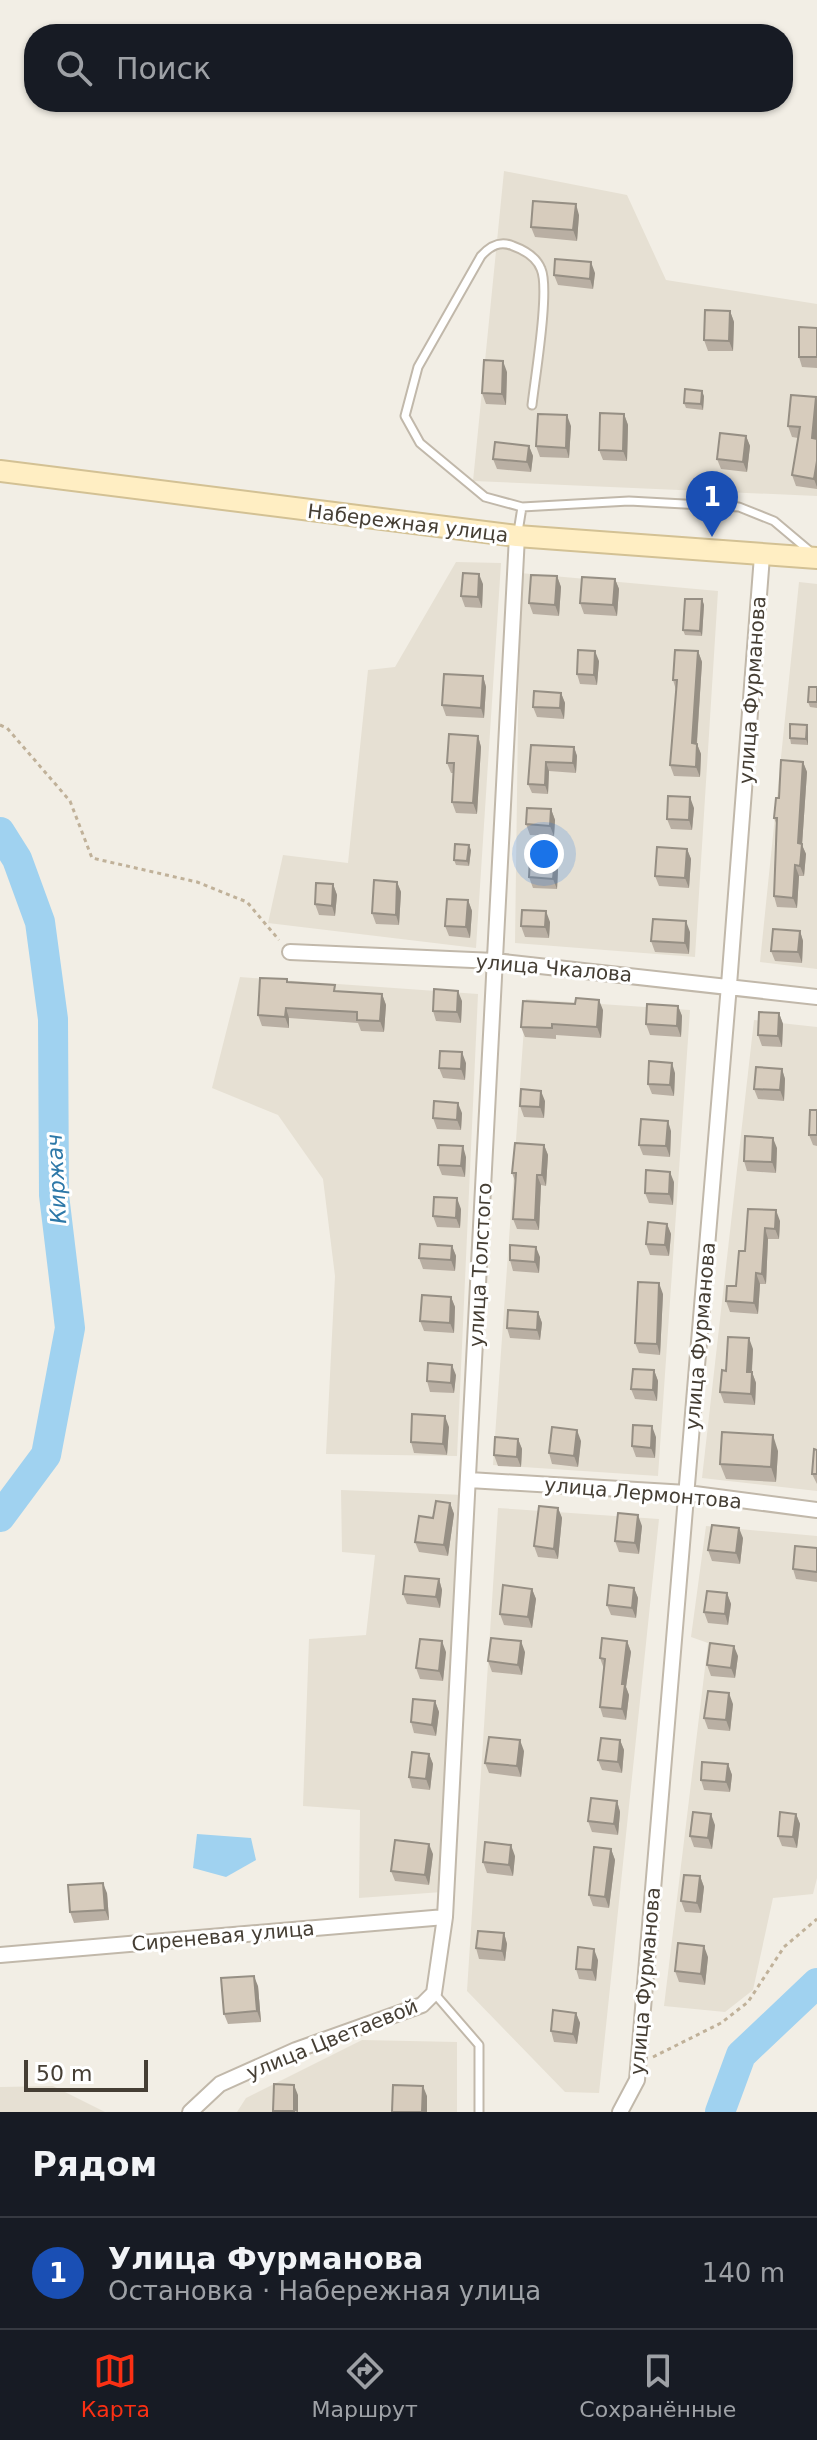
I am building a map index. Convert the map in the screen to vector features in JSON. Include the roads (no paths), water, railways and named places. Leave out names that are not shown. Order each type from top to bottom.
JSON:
[{"type":"street","name":"Набережная улица","points":[[0,471],[517,536],[762,556],[817,557]]},
{"type":"street","name":"улица Толстого","points":[[434,1993],[445,1917],[517,536]]},
{"type":"street","name":"улица Фурманова","points":[[620,2112],[637,2080],[639,2064],[762,556]]},
{"type":"street","name":"улица Чкалова","points":[[290,952],[495,961],[817,997]]},
{"type":"street","name":"улица Лермонтова","points":[[469,1480],[687,1493],[817,1510]]},
{"type":"street","name":"Сиреневая улица","points":[[0,1955],[445,1917]]},
{"type":"street","name":"улица Цветаевой","points":[[190,2112],[220,2084],[296,2050],[422,2005],[434,1993]]},
{"type":"lane","points":[[532,405],[544,295],[541,269],[528,252],[507,243],[491,245],[481,256],[418,367],[405,416],[420,443],[485,497],[522,507],[629,501],[739,507],[774,521],[817,557]]},
{"type":"lane","points":[[517,536],[522,507]]},
{"type":"lane","points":[[434,1993],[479,2045],[479,2112]]},
{"type":"water","points":[[197,1834],[251,1838],[256,1860],[226,1877],[193,1868]]},
{"type":"waterway","name":"Киржач","points":[[0,832],[17,859],[40,922],[53,1019],[54,1195],[70,1328],[46,1455],[0,1517]]},
{"type":"waterway","name":"Киржач","points":[[720,2112],[741,2055],[817,1983]]},
{"type":"place","name":"Улица Фурманова","points":[[712,537]]}]
